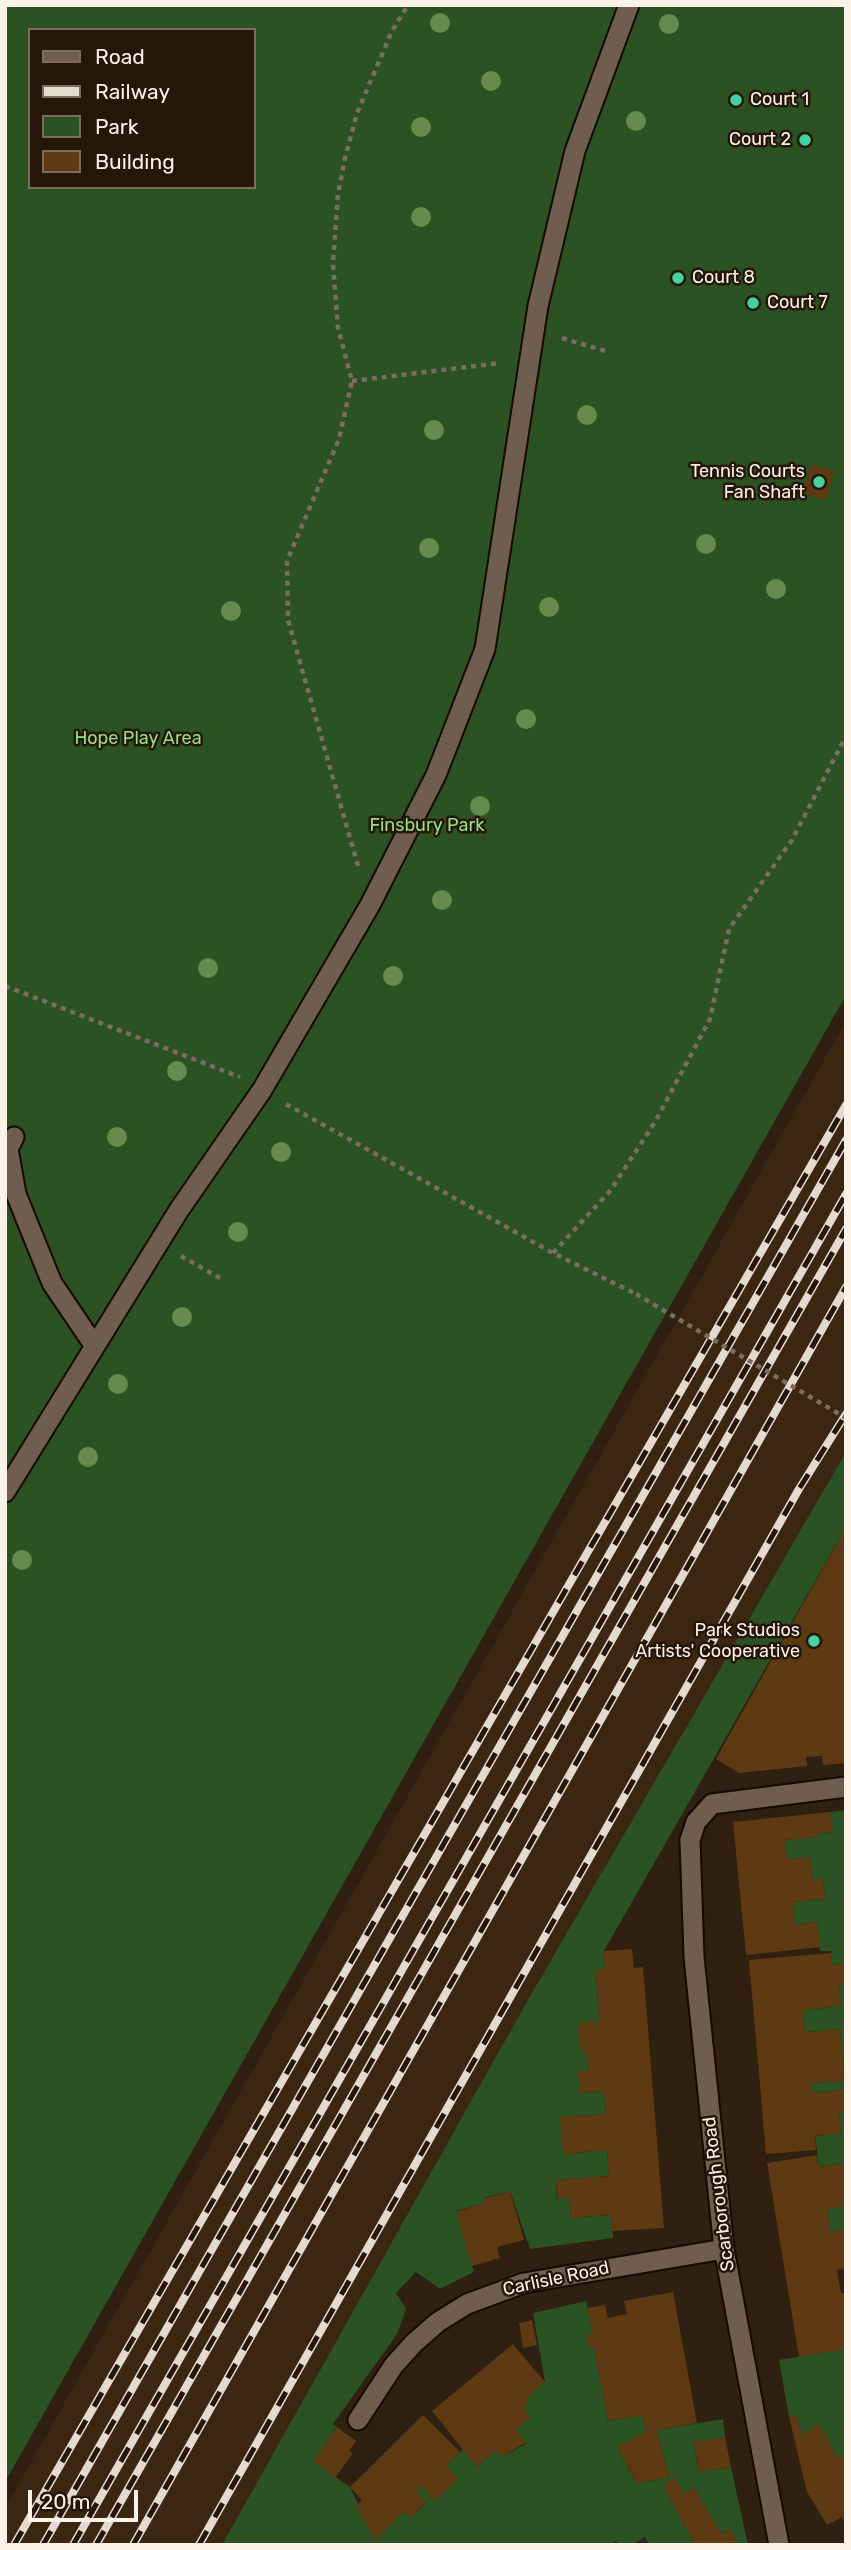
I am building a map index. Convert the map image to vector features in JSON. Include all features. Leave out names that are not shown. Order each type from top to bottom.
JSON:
[{"type":"street","points":[[5,1492],[179,1210],[262,1090],[370,905],[436,775],[485,649],[534,332],[575,151],[629,5]]},
{"type":"street","points":[[14,1137],[8,1149],[16,1194],[52,1283],[94,1345]]},
{"type":"street","name":"Scarborough Road","points":[[779,2545],[724,2249],[694,1957],[690,1840],[696,1822],[712,1804],[846,1787]]},
{"type":"street","name":"Carlisle Road","points":[[358,2420],[394,2365],[414,2343],[467,2304],[524,2283],[724,2249]]},
{"type":"path","points":[[370,905],[288,620],[287,561],[339,439],[352,381],[338,328],[333,264],[338,194],[357,113],[392,31],[408,5]]},
{"type":"path","points":[[534,332],[605,351]]},
{"type":"path","points":[[352,381],[530,359]]},
{"type":"path","points":[[554,1253],[610,1191],[655,1122],[710,1018],[729,929],[792,841],[846,736]]},
{"type":"path","points":[[5,986],[240,1077]]},
{"type":"path","points":[[285,1104],[554,1253],[636,1294],[846,1418]]},
{"type":"path","points":[[207,1271],[220,1278]]},
{"type":"shaded area","points":[[846,1021],[846,1527],[416,2272],[396,2293],[406,2309],[397,2334],[333,2424],[263,2545],[5,2545],[5,2508]]},
{"type":"green space","name":"Finsbury Park","points":[[5,5],[846,5],[846,995],[5,2482]]},
{"type":"green space","points":[[846,1452],[846,1527],[604,1951],[605,1969],[596,1971],[599,2022],[579,2024],[581,2051],[586,2051],[588,2071],[579,2072],[580,2093],[604,2091],[606,2114],[560,2117],[564,2154],[607,2150],[609,2176],[556,2180],[557,2198],[569,2198],[571,2218],[611,2215],[613,2238],[530,2249],[510,2191],[484,2198],[485,2203],[457,2211],[474,2272],[440,2289],[416,2272],[396,2293],[406,2309],[397,2334],[333,2424],[337,2427],[313,2461],[350,2487],[375,2540],[404,2512],[411,2517],[426,2503],[415,2491],[421,2486],[435,2500],[458,2479],[446,2466],[463,2449],[477,2467],[496,2449],[501,2457],[526,2444],[516,2429],[523,2408],[529,2403],[526,2399],[545,2382],[533,2313],[586,2301],[593,2334],[587,2336],[589,2347],[594,2347],[608,2421],[643,2415],[646,2432],[617,2447],[635,2480],[638,2483],[669,2477],[657,2430],[723,2419],[725,2437],[694,2443],[699,2472],[731,2467],[748,2545],[739,2545],[730,2529],[721,2534],[694,2488],[684,2494],[675,2478],[663,2485],[695,2545],[649,2545],[645,2537],[632,2545],[619,2545],[616,2541],[609,2545],[222,2545],[525,2005]]},
{"type":"green space","points":[[846,1810],[846,1982],[844,1964],[832,1965],[831,1951],[820,1951],[817,1922],[795,1924],[793,1902],[825,1899],[823,1879],[812,1879],[810,1857],[787,1859],[785,1840],[817,1837],[817,1833],[831,1832],[830,1812]]},
{"type":"green space","points":[[846,1984],[846,2104],[844,2090],[812,2093],[811,2083],[844,2081],[840,2029],[805,2032],[803,2010],[841,2006],[839,1985]]},
{"type":"green space","points":[[846,2111],[846,2163],[819,2167],[815,2136],[841,2134],[839,2112]]},
{"type":"green space","points":[[846,2206],[846,2229],[830,2232],[827,2209]]},
{"type":"green space","points":[[846,2349],[846,2453],[837,2458],[819,2425],[802,2435],[797,2416],[789,2417],[779,2360]]},
{"type":"building","name":"Tennis Courts Fan Shaft","points":[[811,464],[834,471],[826,500],[803,493]]},
{"type":"building","name":"Park Studios Artists' Cooperative","points":[[846,1527],[846,1763],[823,1765],[822,1756],[806,1757],[807,1766],[739,1773],[716,1759]]},
{"type":"building","points":[[830,1812],[832,1832],[817,1833],[818,1837],[785,1840],[787,1859],[810,1857],[812,1879],[823,1878],[825,1899],[793,1902],[795,1924],[817,1922],[820,1947],[746,1955],[733,1822]]},
{"type":"building","points":[[632,1949],[634,1968],[643,1967],[664,2228],[612,2231],[611,2215],[571,2218],[569,2198],[558,2199],[556,2180],[609,2176],[607,2150],[563,2154],[560,2117],[606,2114],[604,2091],[580,2093],[578,2072],[588,2071],[586,2051],[581,2051],[578,2023],[599,2022],[596,1970],[605,1969],[604,1951]]},
{"type":"building","points":[[831,1953],[832,1965],[844,1964],[846,1984],[839,1985],[841,2006],[803,2010],[805,2032],[840,2029],[844,2081],[811,2083],[812,2093],[844,2090],[846,2111],[839,2112],[841,2134],[815,2136],[816,2150],[766,2154],[749,1960]]},
{"type":"building","points":[[817,2155],[819,2167],[846,2163],[846,2206],[827,2209],[830,2232],[846,2229],[846,2269],[837,2270],[841,2293],[846,2293],[846,2349],[799,2357],[767,2163]]},
{"type":"building","points":[[510,2191],[524,2240],[497,2247],[500,2258],[472,2266],[456,2212],[485,2203],[483,2199]]},
{"type":"building","points":[[673,2292],[697,2423],[657,2430],[669,2477],[637,2483],[617,2447],[646,2432],[643,2415],[608,2421],[594,2347],[589,2348],[586,2336],[593,2334],[587,2308],[605,2305],[608,2318],[627,2314],[624,2301]]},
{"type":"building","points":[[532,2320],[537,2345],[523,2348],[519,2323]]},
{"type":"building","points":[[513,2344],[545,2382],[526,2399],[529,2403],[523,2408],[530,2417],[516,2429],[526,2443],[501,2457],[496,2449],[477,2467],[432,2411]]},
{"type":"building","points":[[423,2415],[460,2452],[446,2466],[458,2479],[435,2501],[421,2486],[415,2491],[426,2502],[411,2518],[404,2512],[375,2540],[356,2506],[362,2500],[350,2487]]},
{"type":"building","points":[[797,2416],[802,2435],[819,2424],[837,2458],[846,2453],[846,2523],[842,2517],[827,2525],[807,2492],[789,2417]]},
{"type":"building","points":[[337,2427],[356,2441],[349,2451],[353,2453],[335,2478],[313,2461]]},
{"type":"building","points":[[725,2437],[731,2467],[699,2472],[694,2442]]},
{"type":"building","points":[[675,2478],[684,2494],[694,2488],[721,2534],[730,2529],[739,2545],[695,2545],[663,2485]]},
{"type":"railway","points":[[14,2545],[846,1105]]},
{"type":"railway","points":[[43,2545],[846,1140]]},
{"type":"railway","points":[[73,2545],[846,1194]]},
{"type":"railway","points":[[96,2545],[846,1229]]},
{"type":"railway","points":[[133,2545],[846,1287]]},
{"type":"railway","points":[[199,2545],[799,1489],[846,1414]]},
{"type":"place","name":"Court 1","points":[[736,100]]},
{"type":"place","name":"Court 2","points":[[805,140]]},
{"type":"place","name":"Court 8","points":[[678,278]]},
{"type":"place","name":"Court 7","points":[[753,303]]},
{"type":"place","name":"Tennis Courts Fan Shaft","points":[[819,482]]},
{"type":"place","name":"Park Studios Artists' Cooperative","points":[[814,1641]]},
{"type":"park label","name":"Hope Play Area","points":[[138,739]]}]
